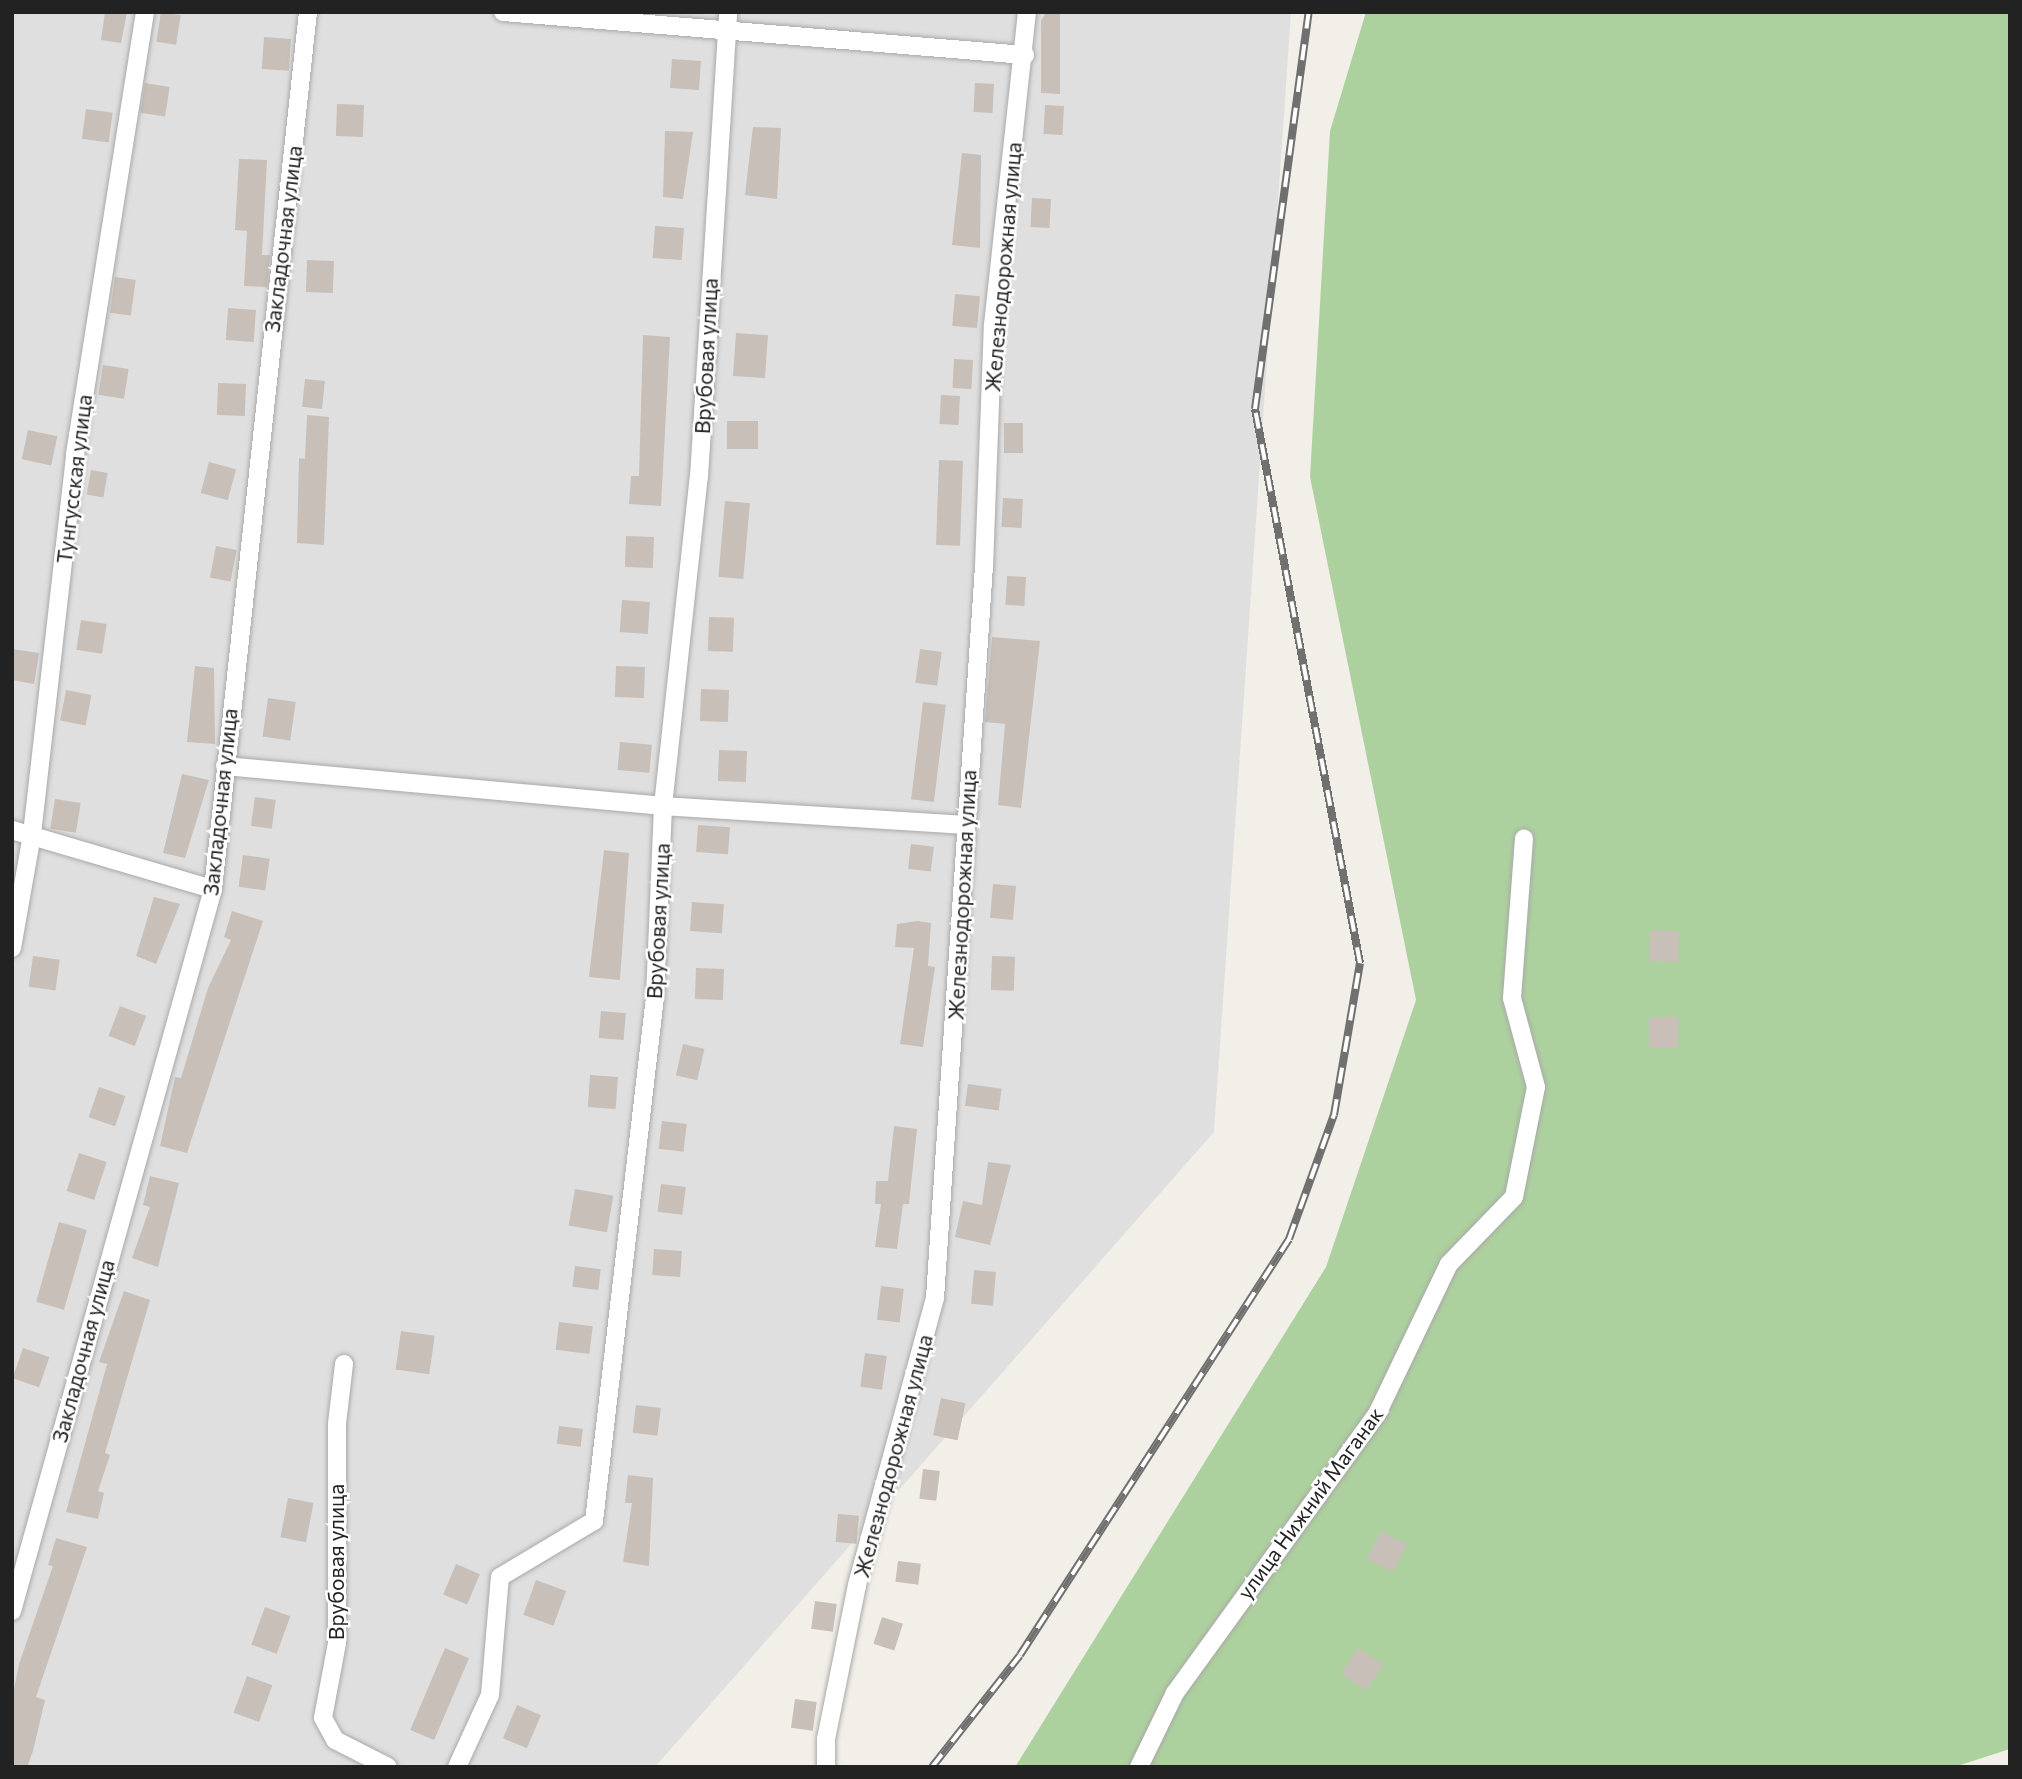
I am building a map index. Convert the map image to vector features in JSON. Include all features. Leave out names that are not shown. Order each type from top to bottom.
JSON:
[{"type":"street","name":"Тунгусская улица","points":[[12,948],[32,834],[75,454],[145,12]]},
{"type":"street","name":"Закладочная улица","points":[[12,1611],[214,889],[225,766],[308,12]]},
{"type":"street","points":[[503,12],[727,21],[1025,55]]},
{"type":"street","name":"Железнодорожная улица","points":[[826,1767],[826,1739],[858,1585],[935,1298],[984,567],[993,325],[1025,55],[1027,12]]},
{"type":"street","name":"Врубовая улица","points":[[457,1767],[490,1695],[500,1577],[594,1521],[655,996],[663,806],[699,477],[727,21]]},
{"type":"street","points":[[225,766],[663,806],[965,825]]},
{"type":"street","points":[[12,830],[214,889]]},
{"type":"street","name":"улица Нижний Маганак","points":[[1139,1767],[1175,1693],[1377,1414],[1449,1264],[1514,1197],[1536,1087],[1512,998],[1524,838]]},
{"type":"street","name":"Врубовая улица","points":[[344,1363],[337,1424],[337,1643],[323,1718],[335,1740],[388,1767]]},
{"type":"shaded area","points":[[12,12],[1291,12],[1214,1132],[655,1767],[12,1767]]},
{"type":"green space","points":[[1366,12],[2010,12],[2010,1749],[1954,1767],[1015,1767],[1326,1267],[1416,1000],[1310,477],[1330,131]]},
{"type":"building","points":[[105,12],[127,12],[121,43],[101,40]]},
{"type":"building","points":[[161,12],[181,15],[176,45],[156,42]]},
{"type":"building","points":[[1046,12],[1060,12],[1060,94],[1041,93],[1041,21]]},
{"type":"building","points":[[264,37],[291,39],[289,71],[262,69]]},
{"type":"building","points":[[672,59],[701,61],[699,90],[670,88]]},
{"type":"building","points":[[145,83],[170,87],[165,117],[140,113]]},
{"type":"building","points":[[975,83],[994,84],[992,113],[973,112]]},
{"type":"building","points":[[337,104],[364,105],[363,137],[336,136]]},
{"type":"building","points":[[1045,105],[1064,106],[1062,135],[1043,134]]},
{"type":"building","points":[[86,109],[113,113],[109,142],[82,139]]},
{"type":"building","points":[[753,127],[781,128],[777,199],[745,195]]},
{"type":"building","points":[[665,131],[693,132],[683,199],[663,197]]},
{"type":"building","points":[[962,153],[981,155],[980,248],[952,245]]},
{"type":"building","points":[[239,159],[267,160],[262,255],[270,255],[267,287],[244,286],[247,231],[235,230]]},
{"type":"building","points":[[1032,198],[1051,199],[1049,228],[1030,227]]},
{"type":"building","points":[[655,226],[684,228],[682,260],[653,258]]},
{"type":"building","points":[[307,260],[334,261],[333,293],[306,292]]},
{"type":"building","points":[[115,277],[136,280],[131,316],[110,313]]},
{"type":"building","points":[[955,294],[980,296],[977,328],[952,326]]},
{"type":"building","points":[[228,308],[256,310],[254,342],[226,340]]},
{"type":"building","points":[[736,333],[768,335],[765,378],[733,376]]},
{"type":"building","points":[[643,335],[670,337],[661,506],[629,504],[631,476],[639,476]]},
{"type":"building","points":[[954,359],[973,360],[971,389],[952,388]]},
{"type":"building","points":[[103,365],[129,369],[124,399],[98,395]]},
{"type":"building","points":[[305,379],[325,381],[322,409],[302,407]]},
{"type":"building","points":[[218,383],[246,384],[245,416],[217,415]]},
{"type":"building","points":[[941,395],[960,396],[958,425],[939,424]]},
{"type":"building","points":[[307,415],[329,417],[324,545],[297,543],[299,458],[305,459]]},
{"type":"building","points":[[727,421],[758,421],[758,449],[727,449]]},
{"type":"building","points":[[1004,423],[1023,423],[1023,453],[1004,453]]},
{"type":"building","points":[[28,430],[57,436],[51,466],[22,459]]},
{"type":"building","points":[[939,460],[963,461],[960,546],[936,545]]},
{"type":"building","points":[[209,462],[236,469],[228,500],[201,493]]},
{"type":"building","points":[[91,470],[108,473],[103,498],[87,495]]},
{"type":"building","points":[[1003,498],[1023,499],[1021,528],[1001,527]]},
{"type":"building","points":[[725,501],[750,503],[743,579],[718,577]]},
{"type":"building","points":[[626,536],[654,537],[653,568],[625,567]]},
{"type":"building","points":[[216,546],[237,550],[231,581],[210,577]]},
{"type":"building","points":[[1007,576],[1026,577],[1024,606],[1005,605]]},
{"type":"building","points":[[622,600],[650,602],[648,634],[620,632]]},
{"type":"building","points":[[709,617],[734,618],[733,652],[708,651]]},
{"type":"building","points":[[81,620],[107,624],[102,654],[76,650]]},
{"type":"building","points":[[992,637],[1040,641],[1021,808],[998,805],[1005,724],[985,722]]},
{"type":"building","points":[[12,649],[39,653],[34,684],[12,680]]},
{"type":"building","points":[[920,649],[942,652],[937,686],[915,683]]},
{"type":"building","points":[[195,666],[214,668],[215,744],[187,742]]},
{"type":"building","points":[[616,666],[645,667],[644,698],[615,697]]},
{"type":"building","points":[[701,689],[729,690],[728,722],[700,721]]},
{"type":"building","points":[[66,690],[92,695],[86,725],[60,720]]},
{"type":"building","points":[[268,698],[296,702],[290,741],[263,737]]},
{"type":"building","points":[[923,702],[946,705],[934,802],[911,799]]},
{"type":"building","points":[[620,742],[652,745],[649,773],[618,770]]},
{"type":"building","points":[[719,750],[747,751],[746,782],[718,781]]},
{"type":"building","points":[[182,774],[209,780],[185,858],[163,853]]},
{"type":"building","points":[[255,797],[276,800],[272,829],[251,826]]},
{"type":"building","points":[[55,799],[81,803],[76,833],[50,829]]},
{"type":"building","points":[[698,825],[730,827],[728,854],[696,852]]},
{"type":"building","points":[[911,844],[934,847],[931,872],[908,869]]},
{"type":"building","points":[[604,850],[629,853],[620,980],[589,977]]},
{"type":"building","points":[[243,855],[270,859],[265,890],[239,887]]},
{"type":"building","points":[[993,884],[1016,886],[1013,920],[990,918]]},
{"type":"building","points":[[154,897],[180,904],[156,964],[136,956]]},
{"type":"building","points":[[692,902],[724,904],[722,933],[690,931]]},
{"type":"building","points":[[232,911],[263,921],[187,1153],[160,1146],[175,1077],[181,1078],[208,988],[231,940],[224,937]]},
{"type":"building","points":[[917,921],[931,923],[928,966],[935,967],[923,1047],[900,1044],[914,948],[895,947],[897,924]]},
{"type":"building","points":[[1650,930],[1679,931],[1678,962],[1649,961]]},
{"type":"building","points":[[33,956],[60,960],[55,990],[29,987]]},
{"type":"building","points":[[992,956],[1015,957],[1014,991],[991,990]]},
{"type":"building","points":[[696,968],[724,969],[723,1000],[695,999]]},
{"type":"building","points":[[120,1006],[146,1016],[135,1046],[109,1036]]},
{"type":"building","points":[[601,1011],[626,1013],[624,1040],[599,1038]]},
{"type":"building","points":[[1649,1017],[1678,1017],[1678,1048],[1649,1048]]},
{"type":"building","points":[[683,1044],[704,1049],[697,1080],[676,1075]]},
{"type":"building","points":[[590,1075],[618,1077],[616,1109],[588,1107]]},
{"type":"building","points":[[968,1084],[1002,1089],[999,1111],[965,1106]]},
{"type":"building","points":[[99,1087],[125,1096],[115,1126],[89,1117]]},
{"type":"building","points":[[662,1121],[687,1124],[683,1152],[659,1149]]},
{"type":"building","points":[[894,1126],[917,1129],[909,1204],[903,1204],[897,1249],[875,1247],[881,1204],[875,1204],[876,1181],[888,1181]]},
{"type":"building","points":[[79,1153],[107,1162],[94,1200],[67,1191]]},
{"type":"building","points":[[988,1162],[1011,1165],[990,1245],[955,1237],[963,1201],[982,1205]]},
{"type":"building","points":[[150,1176],[179,1183],[158,1267],[132,1258],[150,1207],[143,1205]]},
{"type":"building","points":[[661,1184],[686,1187],[682,1215],[658,1212]]},
{"type":"building","points":[[575,1189],[613,1196],[607,1232],[569,1225]]},
{"type":"building","points":[[59,1222],[87,1230],[64,1310],[36,1302]]},
{"type":"building","points":[[654,1249],[682,1251],[680,1277],[652,1275]]},
{"type":"building","points":[[575,1266],[601,1269],[598,1290],[572,1287]]},
{"type":"building","points":[[974,1270],[996,1272],[993,1306],[971,1304]]},
{"type":"building","points":[[881,1286],[904,1289],[900,1323],[877,1320]]},
{"type":"building","points":[[124,1291],[150,1300],[105,1453],[110,1455],[98,1491],[104,1493],[98,1519],[66,1512],[107,1364],[99,1362]]},
{"type":"building","points":[[559,1322],[593,1326],[589,1354],[556,1350]]},
{"type":"building","points":[[401,1331],[435,1336],[429,1374],[396,1370]]},
{"type":"building","points":[[23,1348],[49,1357],[39,1387],[13,1378]]},
{"type":"building","points":[[865,1353],[887,1356],[882,1390],[860,1387]]},
{"type":"building","points":[[941,1398],[965,1403],[958,1440],[933,1435]]},
{"type":"building","points":[[636,1405],[661,1408],[657,1436],[633,1433]]},
{"type":"building","points":[[559,1426],[583,1429],[581,1447],[557,1444]]},
{"type":"building","points":[[923,1469],[940,1471],[936,1501],[919,1499]]},
{"type":"building","points":[[628,1475],[653,1478],[649,1566],[623,1562],[632,1503],[625,1503]]},
{"type":"building","points":[[288,1498],[314,1503],[306,1542],[280,1537]]},
{"type":"building","points":[[838,1514],[859,1516],[856,1544],[836,1542]]},
{"type":"building","points":[[1381,1531],[1407,1544],[1393,1572],[1367,1559]]},
{"type":"building","points":[[56,1538],[87,1547],[36,1697],[45,1700],[33,1751],[27,1767],[12,1767],[12,1698],[19,1664],[53,1566],[48,1565]]},
{"type":"building","points":[[898,1561],[921,1564],[918,1585],[895,1582]]},
{"type":"building","points":[[456,1564],[480,1574],[467,1605],[443,1594]]},
{"type":"building","points":[[536,1580],[566,1591],[553,1626],[523,1615]]},
{"type":"building","points":[[815,1601],[837,1604],[833,1632],[811,1629]]},
{"type":"building","points":[[265,1607],[290,1616],[277,1654],[251,1645]]},
{"type":"building","points":[[882,1617],[903,1624],[894,1650],[873,1644]]},
{"type":"building","points":[[445,1648],[469,1658],[434,1740],[410,1730]]},
{"type":"building","points":[[1358,1648],[1383,1664],[1366,1690],[1341,1674]]},
{"type":"building","points":[[247,1676],[272,1685],[259,1722],[234,1713]]},
{"type":"building","points":[[795,1699],[817,1702],[813,1731],[791,1728]]},
{"type":"building","points":[[517,1705],[541,1715],[527,1748],[503,1738]]},
{"type":"railway","points":[[932,1767],[1020,1655],[1289,1239],[1334,1115],[1360,963],[1255,409],[1309,12]]}]
